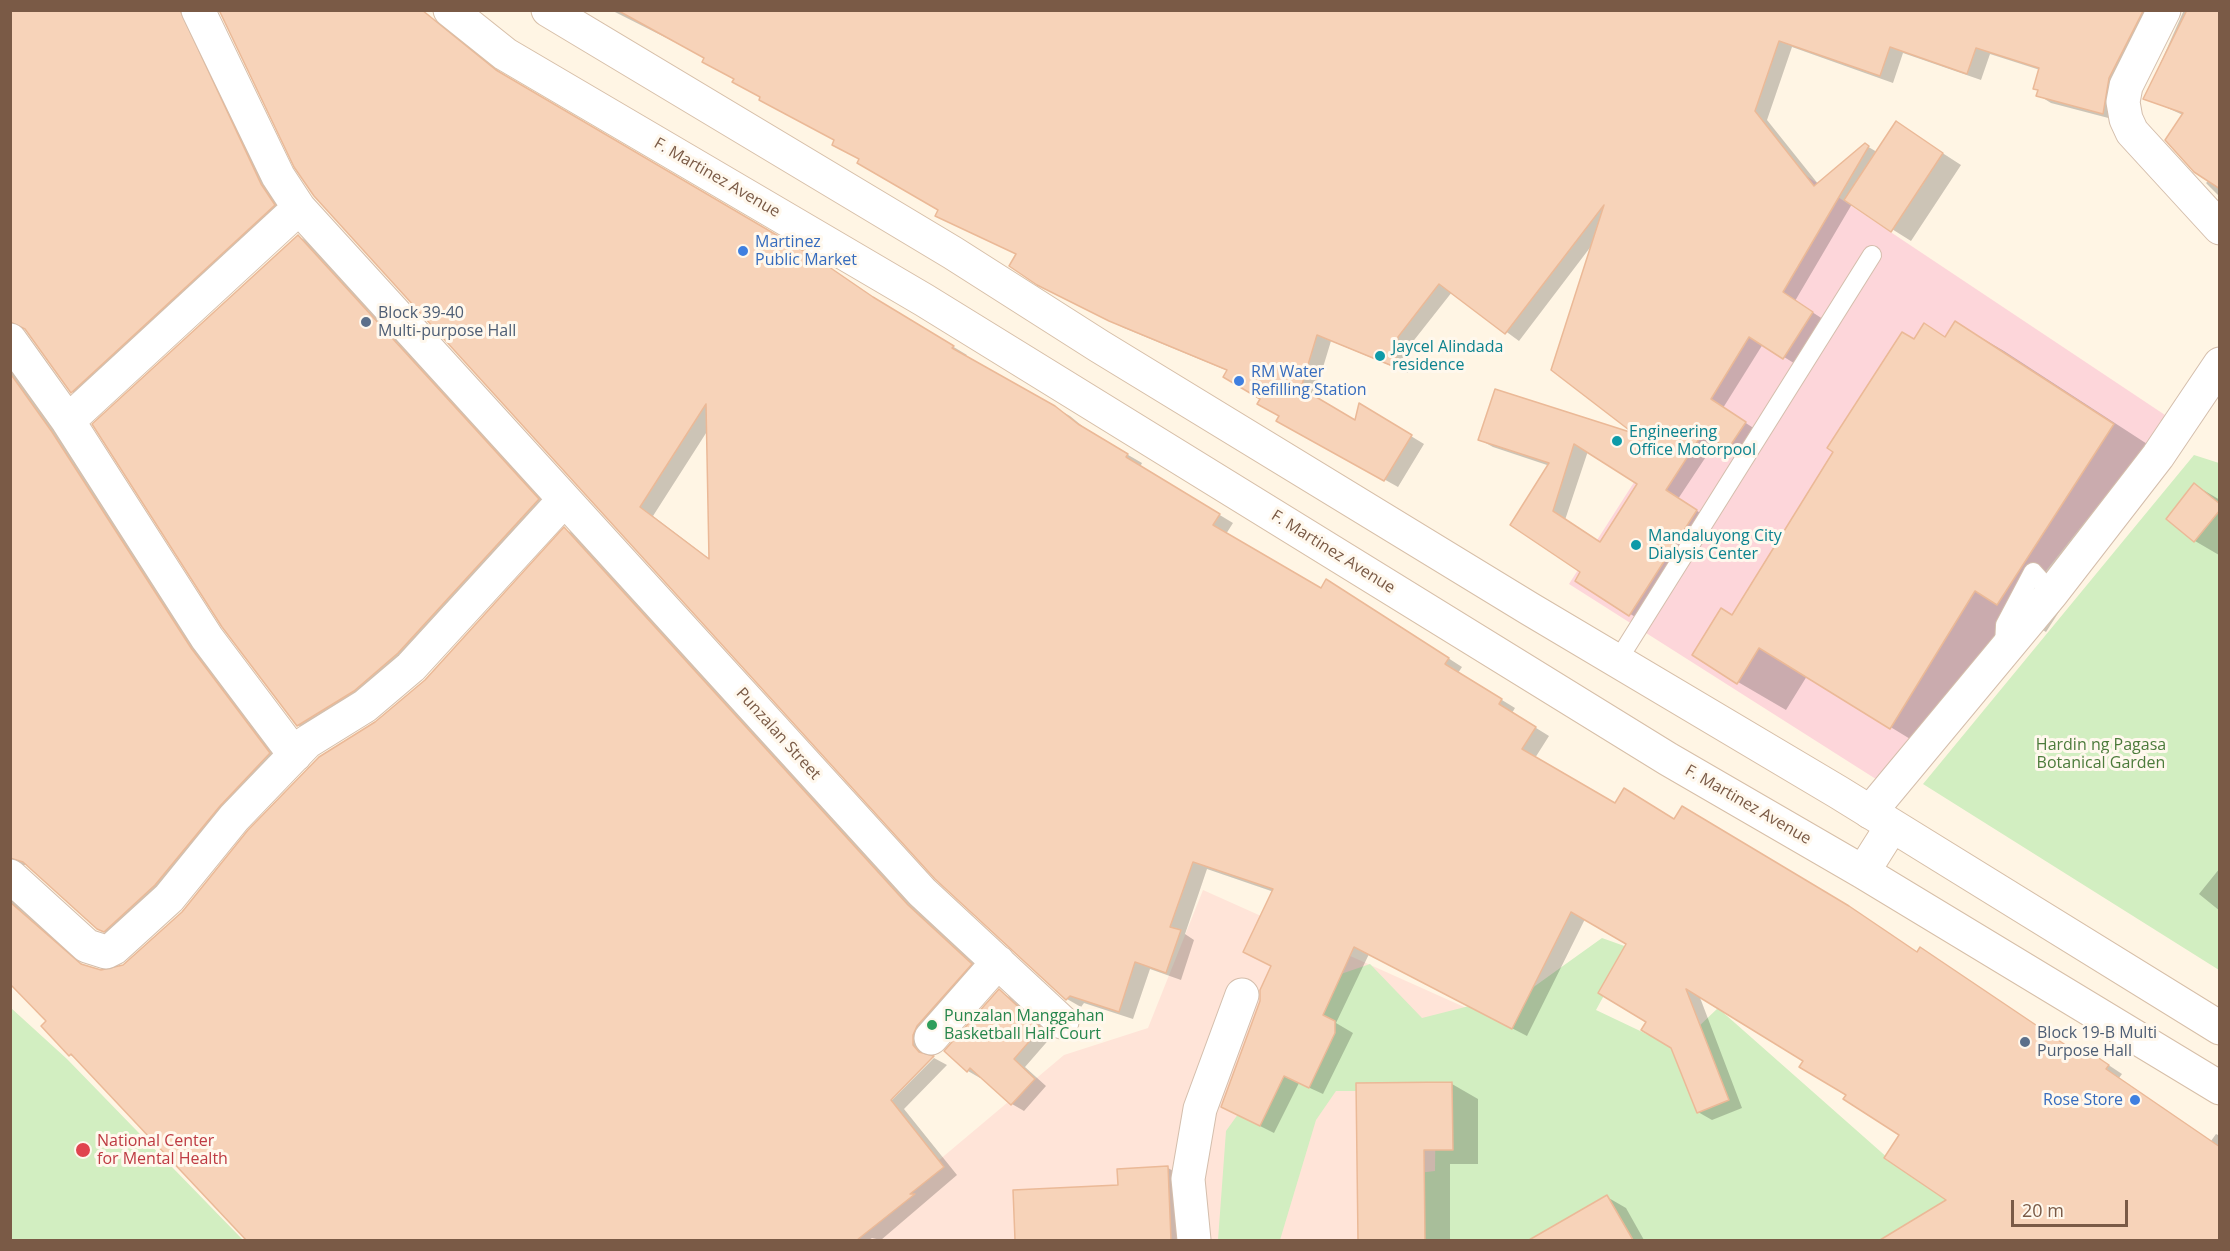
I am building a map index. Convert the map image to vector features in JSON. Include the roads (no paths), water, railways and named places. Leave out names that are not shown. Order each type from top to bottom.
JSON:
[{"type":"street","name":"Punzalan Street","points":[[198,10],[278,176],[299,208],[922,892],[1062,1022]]},
{"type":"street","name":"F. Martinez Avenue","points":[[450,10],[505,54],[924,300],[1668,759],[1863,872],[2220,1088]]},
{"type":"street","points":[[548,10],[953,253],[1119,358],[1881,819],[2220,1028]]},
{"type":"street","points":[[2164,10],[2126,86],[2123,102],[2126,119],[2132,132],[2220,228]]},
{"type":"street","points":[[68,421],[299,208]]},
{"type":"street","points":[[10,340],[68,421],[207,638],[295,754]]},
{"type":"street","points":[[1863,872],[1881,819],[2004,652],[2158,456],[2220,364]]},
{"type":"street","points":[[10,876],[87,946],[106,952],[114,948],[169,898],[234,818],[307,742],[365,706],[411,667],[564,500]]},
{"type":"street","points":[[931,1038],[998,962]]},
{"type":"street","points":[[1194,1240],[1188,1179],[1200,1109],[1242,995]]},
{"type":"lane","points":[[1618,660],[1872,255]]},
{"type":"place","name":"Martinez Public Market","points":[[743,251]]},
{"type":"place","name":"Block 39-40 Multi-purpose Hall","points":[[366,322]]},
{"type":"place","name":"Jaycel Alindada residence","points":[[1380,356]]},
{"type":"place","name":"RM Water Refilling Station","points":[[1239,381]]},
{"type":"place","name":"Engineering Office Motorpool","points":[[1617,441]]},
{"type":"place","name":"Mandaluyong City Dialysis Center","points":[[1636,545]]},
{"type":"place","name":"Punzalan Manggahan Basketball Half Court","points":[[932,1025]]},
{"type":"place","name":"Block 19-B Multi Purpose Hall","points":[[2025,1042]]},
{"type":"place","name":"Rose Store","points":[[2135,1100]]},
{"type":"place","name":"National Center for Mental Health","points":[[83,1150]]},
{"type":"park label","name":"Hardin ng Pagasa Botanical Garden","points":[[2101,754]]}]
